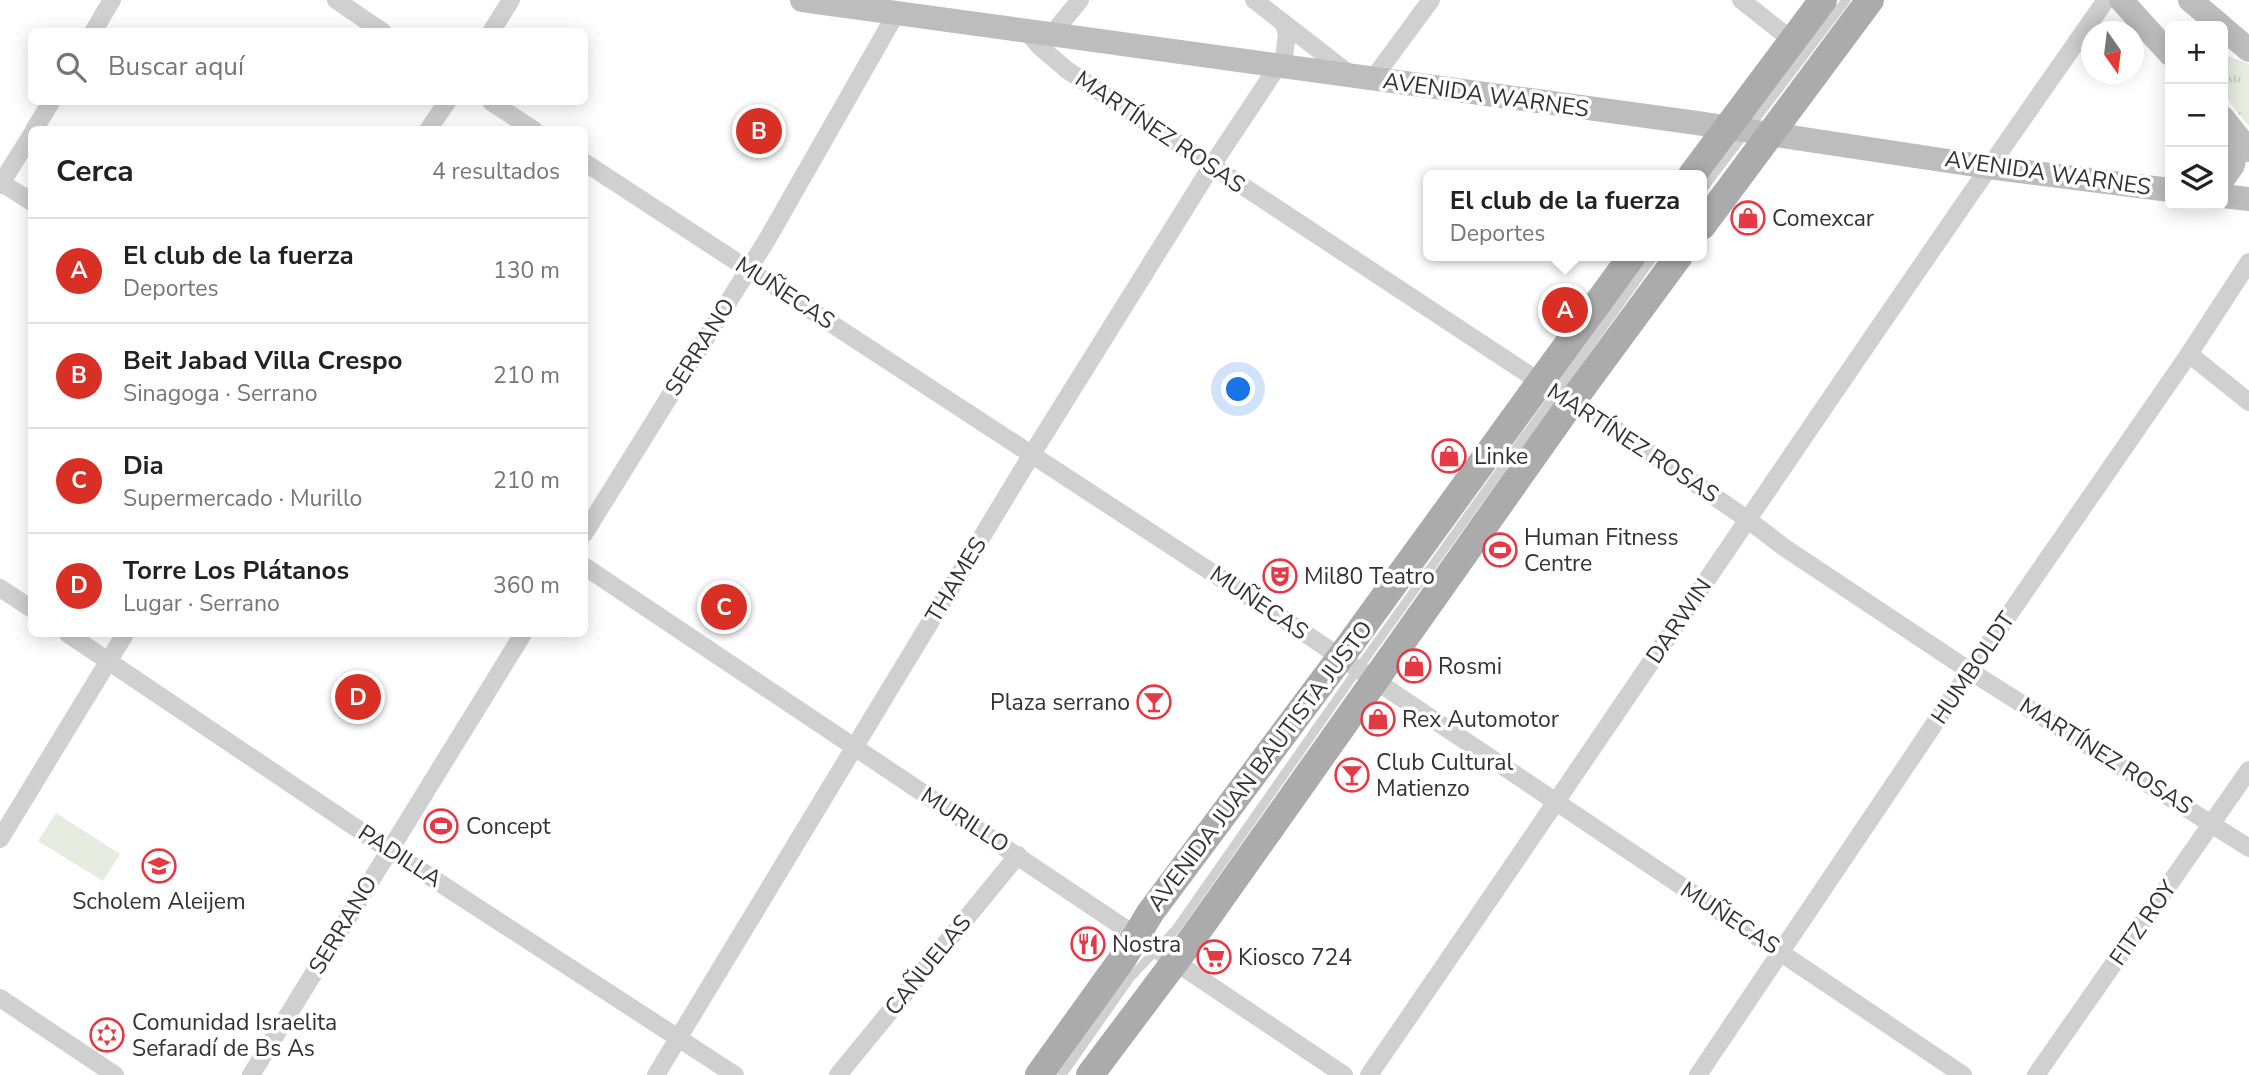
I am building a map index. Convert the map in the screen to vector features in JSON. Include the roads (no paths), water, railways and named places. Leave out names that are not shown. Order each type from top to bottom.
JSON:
[{"type":"main road","name":"AVENIDA WARNES","points":[[802,0],[1025,29],[1988,167],[2165,189]]},
{"type":"main road","points":[[1707,215],[1793,41],[1823,0]]},
{"type":"main road","points":[[1698,170],[1747,131],[1870,0]]},
{"type":"main road","points":[[2121,0],[2165,48]]},
{"type":"main road","points":[[2190,0],[2215,21]]},
{"type":"main road","points":[[2228,32],[2249,50]]},
{"type":"main road","points":[[2228,124],[2244,144],[2228,172]]},
{"type":"main road","points":[[2228,197],[2249,199]]},
{"type":"main road","name":"AVENIDA JUAN BAUTISTA JUSTO","points":[[1039,1075],[1123,958],[1155,949],[1557,391],[1629,261]]},
{"type":"main road","name":"AVENIDA JUAN BAUTISTA JUSTO","points":[[1090,1075],[1155,949],[1557,391],[1674,261]]},
{"type":"street","points":[[95,28],[112,0]]},
{"type":"street","points":[[336,0],[377,28]]},
{"type":"street","points":[[494,28],[511,0]]},
{"type":"street","points":[[1052,34],[1080,0]]},
{"type":"street","points":[[1254,0],[1363,78],[1431,0]]},
{"type":"street","points":[[1741,0],[1793,41]]},
{"type":"street","name":"DARWIN","points":[[1369,1075],[1988,167],[2106,0]]},
{"type":"street","name":"SERRANO","points":[[588,528],[748,270],[897,12]]},
{"type":"street","name":"THAMES","points":[[656,1075],[1032,454],[1211,167],[1284,57],[1287,34],[1283,23]]},
{"type":"street","name":"MARTÍNEZ ROSAS","points":[[1025,29],[1039,46],[1066,70],[1557,391],[1970,671],[2249,848]]},
{"type":"street","points":[[1252,63],[1261,74],[1262,89]]},
{"type":"street","points":[[37,126],[49,105]]},
{"type":"street","points":[[431,126],[445,105]]},
{"type":"street","points":[[496,105],[528,126]]},
{"type":"street","points":[[28,140],[1,183],[28,200]]},
{"type":"street","name":"MUÑECAS","points":[[588,165],[1358,669],[1964,1075]]},
{"type":"street","name":"HUMBOLDT","points":[[1698,1075],[2249,262]]},
{"type":"street","points":[[2189,354],[2249,402]]},
{"type":"street","name":"MURILLO","points":[[588,569],[1344,1075]]},
{"type":"street","points":[[0,588],[28,606]]},
{"type":"street","name":"PADILLA","points":[[73,637],[389,850],[735,1075]]},
{"type":"street","points":[[0,839],[123,637]]},
{"type":"street","name":"SERRANO","points":[[251,1075],[521,637]]},
{"type":"street","name":"FITZ ROY","points":[[2036,1075],[2249,770]]},
{"type":"street","name":"CAÑUELAS","points":[[838,1075],[1018,855]]},
{"type":"street","points":[[0,998],[116,1075]]},
{"type":"lane","points":[[1707,183],[1846,0]]},
{"type":"lane","points":[[1557,391],[1650,261]]},
{"type":"lane","points":[[1557,391],[1571,356],[1623,299]]},
{"type":"lane","points":[[1062,1075],[1122,988],[1155,949]]},
{"type":"place","name":"Beit Jabad Villa Crespo","points":[[759,131]]},
{"type":"place","name":"Comexcar","points":[[1748,218]]},
{"type":"place","name":"El club de la fuerza","points":[[1565,310]]},
{"type":"place","name":"Linke","points":[[1449,456]]},
{"type":"place","name":"Human Fitness Centre","points":[[1500,550]]},
{"type":"place","name":"Mil80 Teatro","points":[[1280,576]]},
{"type":"place","name":"Dia","points":[[724,607]]},
{"type":"place","name":"Rosmi","points":[[1414,666]]},
{"type":"place","name":"Torre Los Plátanos","points":[[358,697]]},
{"type":"place","name":"Plaza serrano","points":[[1154,702]]},
{"type":"place","name":"Rex Automotor","points":[[1378,719]]},
{"type":"place","name":"Club Cultural Matienzo","points":[[1352,775]]},
{"type":"place","name":"Concept","points":[[441,826]]},
{"type":"place","name":"Scholem Aleijem","points":[[159,866]]},
{"type":"place","name":"Nostra","points":[[1088,944]]},
{"type":"place","name":"Kiosco 724","points":[[1214,957]]},
{"type":"place","name":"Comunidad Israelita Sefaradí de Bs As","points":[[107,1035]]}]
